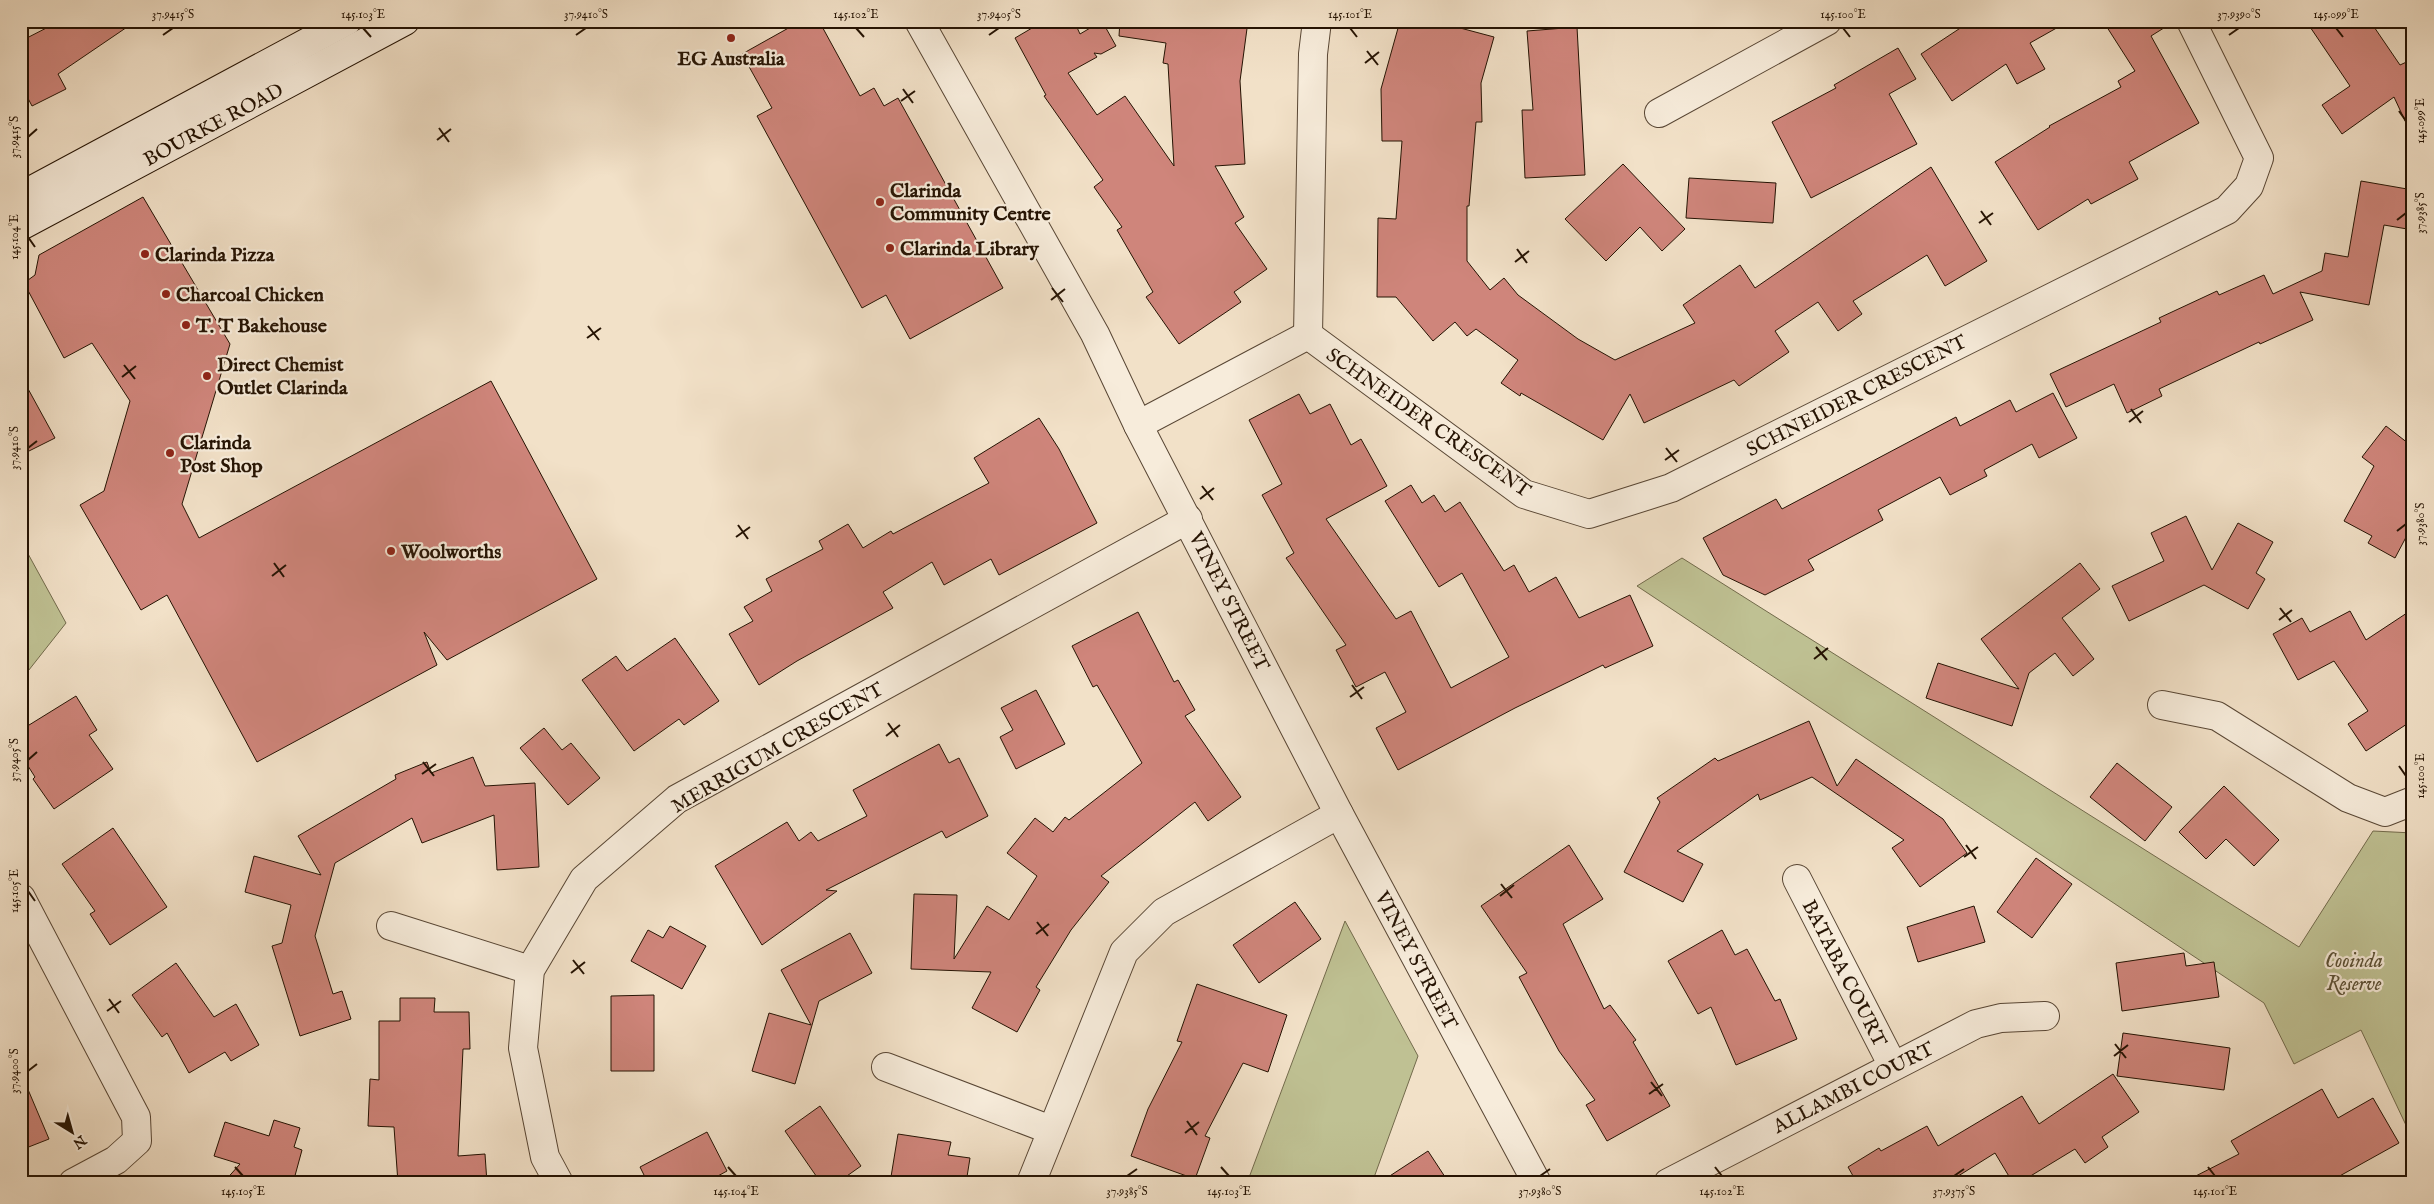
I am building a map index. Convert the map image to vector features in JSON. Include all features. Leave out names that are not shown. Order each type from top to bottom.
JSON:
[{"type":"street","name":"BOURKE ROAD","points":[[21,196],[346,21]]},
{"type":"street","name":"BOURKE ROAD","points":[[21,226],[405,21]]},
{"type":"street","name":"VINEY STREET","points":[[919,21],[1095,334],[1138,425],[1339,814],[1536,1183]]},
{"type":"street","name":"SCHNEIDER CRESCENT","points":[[1308,335],[1313,54],[1317,21]]},
{"type":"street","points":[[1659,113],[1827,21]]},
{"type":"street","name":"SCHNEIDER CRESCENT","points":[[1308,335],[1524,494],[1589,514],[1670,488],[2227,210],[2250,186],[2259,158],[2191,21]]},
{"type":"street","name":"SCHNEIDER CRESCENT","points":[[1138,425],[1308,335]]},
{"type":"street","name":"MERRIGUM CRESCENT","points":[[559,1183],[545,1157],[523,1048],[530,970],[584,879],[677,799],[1188,519]]},
{"type":"street","points":[[2162,705],[2217,716],[2348,798],[2384,812],[2413,801]]},
{"type":"street","points":[[1031,1183],[1124,952],[1164,912],[1339,814]]},
{"type":"street","name":"BATABA COURT","points":[[1797,879],[1893,1066]]},
{"type":"street","points":[[21,898],[136,1117],[137,1141],[116,1160],[74,1183]]},
{"type":"street","points":[[390,926],[530,970]]},
{"type":"street","name":"ALLAMBI COURT","points":[[1668,1183],[1976,1024],[2001,1018],[2044,1016]]},
{"type":"street","points":[[886,1067],[1051,1130]]},
{"type":"green space","points":[[21,541],[66,623],[21,680]]},
{"type":"green space","name":"Cooinda Reserve","points":[[1682,558],[2299,947],[2373,831],[2413,833],[2413,1140],[2361,1030],[2294,1064],[2264,1003],[1637,586]]},
{"type":"green space","points":[[1345,921],[1418,1056],[1372,1183],[1247,1183]]},
{"type":"building","points":[[60,21],[136,21],[58,74],[66,89],[32,106],[21,85],[21,41]]},
{"type":"building","name":"Clarinda Community Centre","points":[[801,21],[819,21],[860,96],[874,88],[884,106],[898,98],[1003,288],[910,339],[886,295],[862,308],[757,116],[772,108],[742,54]]},
{"type":"building","points":[[1044,21],[1074,21],[1080,34],[1102,21],[1116,46],[1101,54],[1094,53],[1097,57],[1068,73],[1097,115],[1125,96],[1174,166],[1168,64],[1163,63],[1166,43],[1119,36],[1120,21],[1248,21],[1240,81],[1245,164],[1215,166],[1244,217],[1235,223],[1267,269],[1234,292],[1241,302],[1179,344],[1146,297],[1153,292],[1117,230],[1122,227],[1094,187],[1103,180],[1044,96],[1046,95],[1015,38]]},
{"type":"building","points":[[1400,21],[1434,21],[1494,37],[1481,83],[1482,122],[1476,122],[1469,206],[1467,206],[1467,261],[1490,290],[1504,278],[1518,295],[1578,339],[1615,360],[1695,323],[1683,305],[1740,265],[1755,288],[1931,167],[1987,261],[1945,286],[1927,255],[1853,301],[1862,314],[1838,331],[1818,302],[1775,331],[1789,352],[1739,386],[1734,380],[1644,423],[1630,394],[1603,440],[1521,393],[1520,396],[1501,383],[1518,360],[1476,329],[1467,336],[1455,322],[1433,341],[1396,297],[1377,297],[1378,218],[1396,219],[1402,141],[1382,141],[1381,89]]},
{"type":"building","points":[[1971,21],[2069,21],[2030,43],[2045,69],[2017,84],[2006,64],[1952,101],[1921,54]]},
{"type":"building","points":[[2103,21],[2175,21],[2151,36],[2199,123],[2129,162],[2138,179],[2091,204],[2088,199],[2038,230],[1995,162],[2049,126],[2121,87],[2118,81],[2135,71]]},
{"type":"building","points":[[2306,21],[2370,21],[2400,65],[2413,59],[2413,138],[2394,97],[2342,134],[2322,105],[2350,86]]},
{"type":"building","points":[[1577,27],[1585,175],[1525,178],[1522,110],[1533,110],[1527,31]]},
{"type":"building","points":[[1898,48],[1916,79],[1889,94],[1917,144],[1811,198],[1772,122],[1836,88],[1834,85]]},
{"type":"building","points":[[1623,164],[1685,229],[1662,251],[1640,227],[1606,261],[1565,219]]},
{"type":"building","points":[[1689,178],[1776,183],[1773,223],[1686,218]]},
{"type":"building","points":[[2361,181],[2413,190],[2413,230],[2384,225],[2369,305],[2300,292],[2313,320],[2260,344],[2259,342],[2159,389],[2162,396],[2127,413],[2114,384],[2066,407],[2050,374],[2161,322],[2159,318],[2217,291],[2219,295],[2264,275],[2273,294],[2322,271],[2325,253],[2348,257]]},
{"type":"building","points":[[143,197],[230,344],[182,504],[199,538],[491,381],[597,579],[447,660],[424,632],[437,665],[257,762],[167,595],[141,610],[80,505],[104,491],[130,401],[92,343],[64,358],[24,283],[35,275],[39,255]]},
{"type":"building","points":[[21,376],[55,438],[21,455]]},
{"type":"building","points":[[2053,393],[2077,438],[2039,458],[2032,444],[1984,470],[1987,476],[1950,495],[1940,477],[1878,510],[1883,520],[1808,560],[1814,570],[1765,595],[1723,575],[1703,538],[1776,499],[1782,509],[1956,417],[1960,426],[2010,400],[2016,412]]},
{"type":"building","points":[[1299,394],[1310,414],[1330,404],[1351,445],[1361,439],[1387,486],[1326,519],[1396,619],[1411,611],[1451,688],[1509,657],[1462,573],[1439,587],[1385,501],[1411,485],[1422,503],[1434,495],[1445,512],[1460,502],[1504,571],[1514,565],[1529,592],[1556,577],[1579,618],[1630,595],[1653,646],[1605,668],[1603,665],[1515,708],[1398,770],[1376,728],[1406,712],[1385,672],[1356,687],[1336,650],[1346,645],[1286,558],[1294,553],[1262,495],[1282,484],[1249,420]]},
{"type":"building","points":[[1039,418],[1059,449],[1097,523],[999,575],[991,559],[944,585],[932,562],[883,592],[893,608],[797,661],[759,685],[729,634],[753,621],[744,607],[772,591],[766,579],[823,549],[819,541],[848,524],[863,548],[891,531],[893,534],[989,483],[974,458]]},
{"type":"building","points":[[2386,426],[2413,447],[2413,524],[2395,558],[2368,543],[2372,536],[2344,521],[2374,466],[2362,457]]},
{"type":"building","points":[[2186,516],[2212,570],[2238,523],[2273,542],[2256,573],[2265,579],[2248,609],[2204,585],[2129,621],[2112,586],[2164,561],[2151,533]]},
{"type":"building","points":[[2080,563],[2100,589],[2062,618],[2094,659],[2073,676],[2055,653],[2029,673],[2012,726],[1926,698],[1938,663],[2019,689],[1981,639]]},
{"type":"building","points":[[2413,609],[2413,720],[2366,751],[2348,724],[2368,711],[2334,661],[2298,680],[2273,634],[2302,618],[2310,632],[2350,611],[2366,640]]},
{"type":"building","points":[[1138,612],[1174,682],[1178,680],[1195,710],[1185,716],[1241,797],[1208,821],[1195,802],[1101,876],[1109,882],[1071,930],[1036,987],[1040,990],[1017,1032],[972,1008],[991,972],[911,969],[914,894],[957,895],[954,959],[987,906],[1009,920],[1037,876],[1007,853],[1035,818],[1053,832],[1065,817],[1069,820],[1142,763],[1097,685],[1093,687],[1072,646]]},
{"type":"building","points":[[675,638],[719,701],[684,725],[679,719],[634,751],[582,680],[616,656],[627,671]]},
{"type":"building","points":[[1036,690],[1065,744],[1016,769],[1000,737],[1013,730],[1001,708]]},
{"type":"building","points":[[76,696],[97,730],[89,735],[113,769],[54,809],[33,779],[35,777],[21,755],[21,730]]},
{"type":"building","points":[[1809,721],[1837,786],[1856,759],[1943,819],[1967,853],[1920,887],[1892,848],[1904,840],[1812,777],[1760,800],[1758,794],[1677,851],[1703,864],[1683,902],[1624,872],[1660,802],[1657,798],[1715,758],[1718,761]]},
{"type":"building","points":[[544,728],[562,750],[571,743],[600,778],[568,805],[520,748]]},
{"type":"building","points":[[939,744],[949,763],[959,758],[988,816],[946,838],[942,831],[826,890],[837,891],[762,945],[715,866],[787,822],[799,841],[811,832],[818,841],[867,816],[853,790]]},
{"type":"building","points":[[473,757],[485,786],[535,783],[539,867],[497,870],[494,815],[422,843],[412,818],[335,863],[315,936],[333,994],[342,991],[351,1019],[300,1036],[272,946],[282,943],[291,905],[245,892],[254,856],[321,875],[298,836],[396,779],[395,775],[427,762],[431,773]]},
{"type":"building","points":[[2117,763],[2172,807],[2145,841],[2090,797]]},
{"type":"building","points":[[2224,786],[2279,840],[2254,866],[2226,839],[2206,859],[2179,832]]},
{"type":"building","points":[[113,828],[167,907],[110,945],[90,914],[95,911],[62,864]]},
{"type":"building","points":[[1569,845],[1603,899],[1563,924],[1604,1009],[1610,1005],[1636,1040],[1633,1042],[1670,1106],[1607,1141],[1586,1105],[1595,1100],[1559,1051],[1519,977],[1527,973],[1481,906]]},
{"type":"building","points":[[2036,858],[2072,884],[2032,938],[1997,912]]},
{"type":"building","points":[[1295,902],[1321,939],[1259,983],[1233,945]]},
{"type":"building","points":[[1974,906],[1985,942],[1918,962],[1907,927]]},
{"type":"building","points":[[670,926],[706,946],[682,989],[631,961],[648,930],[663,938]]},
{"type":"building","points":[[1722,930],[1735,955],[1747,949],[1775,1001],[1780,999],[1797,1039],[1736,1065],[1711,1007],[1698,1014],[1668,961]]},
{"type":"building","points":[[850,933],[872,973],[819,1001],[795,1084],[752,1071],[769,1013],[811,1025],[781,970]]},
{"type":"building","points":[[2184,953],[2186,966],[2214,962],[2219,997],[2122,1011],[2116,963]]},
{"type":"building","points":[[176,963],[214,1017],[236,1004],[259,1045],[231,1061],[225,1052],[189,1073],[167,1033],[162,1037],[132,995]]},
{"type":"building","points":[[1197,984],[1287,1015],[1268,1072],[1243,1063],[1205,1136],[1210,1138],[1195,1179],[1131,1156],[1148,1109],[1182,1042],[1177,1041]]},
{"type":"building","points":[[654,995],[654,1071],[611,1071],[611,996]]},
{"type":"building","points":[[400,998],[435,998],[434,1012],[469,1012],[470,1049],[463,1049],[458,1156],[485,1154],[487,1183],[398,1183],[394,1127],[368,1126],[370,1079],[379,1080],[379,1021],[400,1021]]},
{"type":"building","points":[[2123,1033],[2230,1048],[2224,1090],[2117,1076]]},
{"type":"building","points":[[21,1073],[49,1139],[21,1150]]},
{"type":"building","points":[[2113,1074],[2139,1112],[2102,1137],[2108,1147],[2085,1163],[2075,1149],[2019,1183],[2013,1183],[1995,1153],[1947,1183],[1857,1183],[1848,1167],[1879,1148],[1881,1151],[1927,1126],[1938,1146],[2022,1096],[2039,1124]]},
{"type":"building","points":[[2322,1089],[2338,1118],[2373,1098],[2399,1143],[2327,1183],[2182,1183],[2239,1154],[2231,1141]]},
{"type":"building","points":[[820,1106],[861,1166],[837,1183],[821,1183],[785,1131]]},
{"type":"building","points":[[274,1120],[300,1128],[294,1147],[302,1150],[293,1183],[223,1183],[240,1164],[214,1156],[225,1122],[269,1136]]},
{"type":"building","points":[[707,1132],[727,1171],[705,1183],[648,1183],[640,1167]]},
{"type":"building","points":[[898,1134],[951,1142],[948,1155],[970,1158],[966,1183],[890,1183]]},
{"type":"building","points":[[1428,1151],[1449,1183],[1379,1183]]},
{"type":"place","name":"EG Australia","points":[[731,38]]},
{"type":"place","name":"Clarinda Community Centre","points":[[880,202]]},
{"type":"place","name":"Clarinda Library","points":[[890,248]]},
{"type":"place","name":"Clarinda Pizza","points":[[145,254]]},
{"type":"place","name":"Charcoal Chicken","points":[[166,294]]},
{"type":"place","name":"T. T Bakehouse","points":[[186,325]]},
{"type":"place","name":"Direct Chemist Outlet Clarinda","points":[[207,376]]},
{"type":"place","name":"Clarinda Post Shop","points":[[170,453]]},
{"type":"place","name":"Woolworths","points":[[391,551]]}]
